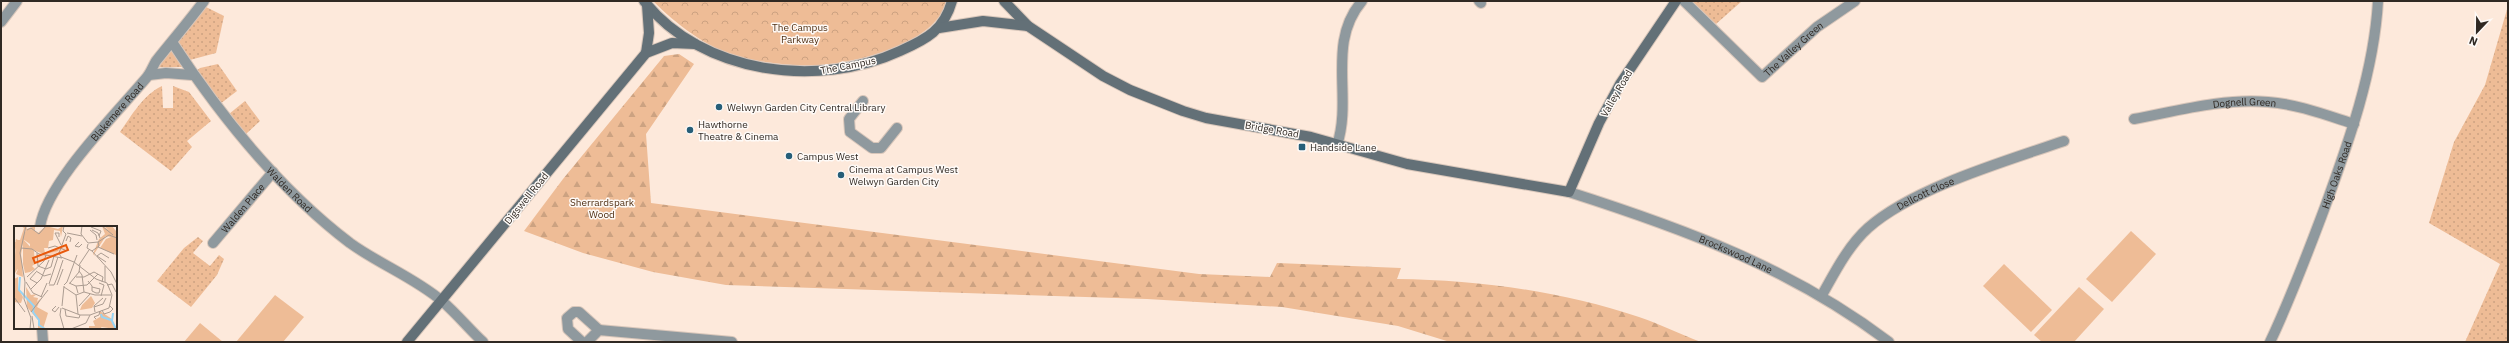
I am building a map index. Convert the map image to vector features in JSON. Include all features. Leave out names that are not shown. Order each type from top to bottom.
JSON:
[{"type":"main road","points":[[939,28],[952,1]]},
{"type":"main road","name":"Bridge Road","points":[[1004,1],[1028,26],[1103,76],[1155,101],[1206,118],[1276,129],[1407,164],[1568,192]]},
{"type":"main road","name":"Valley Road","points":[[1568,192],[1599,123],[1620,84],[1676,1]]},
{"type":"main road","points":[[645,3],[649,33],[646,53]]},
{"type":"main road","name":"The Campus","points":[[645,3],[695,44],[752,65],[782,71],[819,72],[866,64],[911,46],[939,28]]},
{"type":"main road","points":[[939,28],[983,21],[1028,26]]},
{"type":"main road","name":"Digswell Road","points":[[407,342],[646,53],[672,43],[695,44]]},
{"type":"street","points":[[1,22],[17,1]]},
{"type":"street","name":"Blakemere Road","points":[[40,226],[44,209],[56,189],[109,119],[149,75],[155,63],[204,1]]},
{"type":"street","points":[[1337,145],[1342,123],[1340,64],[1345,33],[1354,11],[1362,1]]},
{"type":"street","name":"The Valley Green","points":[[1684,1],[1762,78],[1812,32],[1855,1]]},
{"type":"street","name":"High Oaks Road","points":[[2270,342],[2303,265],[2354,124],[2373,42],[2378,1]]},
{"type":"street","name":"Walden Road","points":[[172,42],[192,75],[273,172],[317,216],[351,244],[441,300],[483,342]]},
{"type":"street","points":[[149,75],[166,72],[192,75]]},
{"type":"street","points":[[863,101],[849,119],[850,132],[872,148],[881,148],[896,128]]},
{"type":"street","name":"Dognell Green","points":[[2134,119],[2208,105],[2252,101],[2285,104],[2354,124]]},
{"type":"street","name":"Dellcott Close","points":[[1822,295],[1854,243],[1868,228],[1885,215],[1933,189],[2064,141]]},
{"type":"street","name":"Walden Place","points":[[213,243],[273,172]]},
{"type":"street","name":"Brockswood Lane","points":[[1568,192],[1673,226],[1716,243],[1768,267],[1822,295],[1889,342]]},
{"type":"street","points":[[582,342],[568,328],[567,318],[571,314],[579,312],[584,314],[599,330],[732,342]]},
{"type":"street","points":[[42,329],[43,342]]},
{"type":"street","points":[[587,342],[599,330]]},
{"type":"green space","name":"The Campus Parkway","points":[[653,1],[947,1],[940,16],[928,29],[894,48],[855,60],[820,65],[790,65],[769,63],[739,57],[715,48],[682,26]]},
{"type":"green space","points":[[1692,1],[1742,1],[1716,24],[1692,5]]},
{"type":"green space","points":[[204,6],[224,16],[216,53],[186,61],[177,45],[178,38]]},
{"type":"green space","points":[[2508,6],[2508,342],[2465,342],[2500,264],[2429,223],[2454,142],[2485,85]]},
{"type":"green space","points":[[172,49],[184,67],[157,66]]},
{"type":"green space","name":"Sherrardspark Wood","points":[[679,54],[694,64],[646,134],[651,203],[1199,274],[1270,277],[1277,263],[1401,268],[1397,279],[1489,285],[1580,300],[1639,317],[1701,342],[1450,342],[1398,326],[1282,307],[1147,299],[726,285],[653,272],[583,253],[524,231],[563,179],[664,56]]},
{"type":"green space","points":[[218,64],[237,91],[220,104],[196,71],[200,68]]},
{"type":"green space","points":[[162,86],[163,108],[173,108],[173,86],[189,92],[211,121],[187,141],[192,147],[171,171],[120,132],[144,100]]},
{"type":"green space","points":[[245,101],[260,121],[246,134],[229,114]]},
{"type":"green space","points":[[2131,231],[2156,254],[2112,302],[2086,279]]},
{"type":"green space","points":[[198,237],[203,241],[193,253],[210,266],[219,255],[224,259],[217,275],[191,307],[157,281],[184,248]]},
{"type":"green space","points":[[2004,264],[2052,310],[2031,332],[1983,286]]},
{"type":"green space","points":[[2079,287],[2104,309],[2074,342],[2042,342],[2034,335]]},
{"type":"green space","points":[[275,295],[304,317],[283,342],[236,342]]},
{"type":"green space","points":[[200,323],[223,342],[184,342]]},
{"type":"place","name":"Welwyn Garden City Central Library","points":[[719,107]]},
{"type":"place","name":"Hawthorne Theatre & Cinema","points":[[690,130]]},
{"type":"place","name":"Handside Lane","points":[[1302,147]]},
{"type":"place","name":"Campus West","points":[[789,156]]},
{"type":"place","name":"Cinema at Campus West Welwyn Garden City","points":[[841,175]]}]
